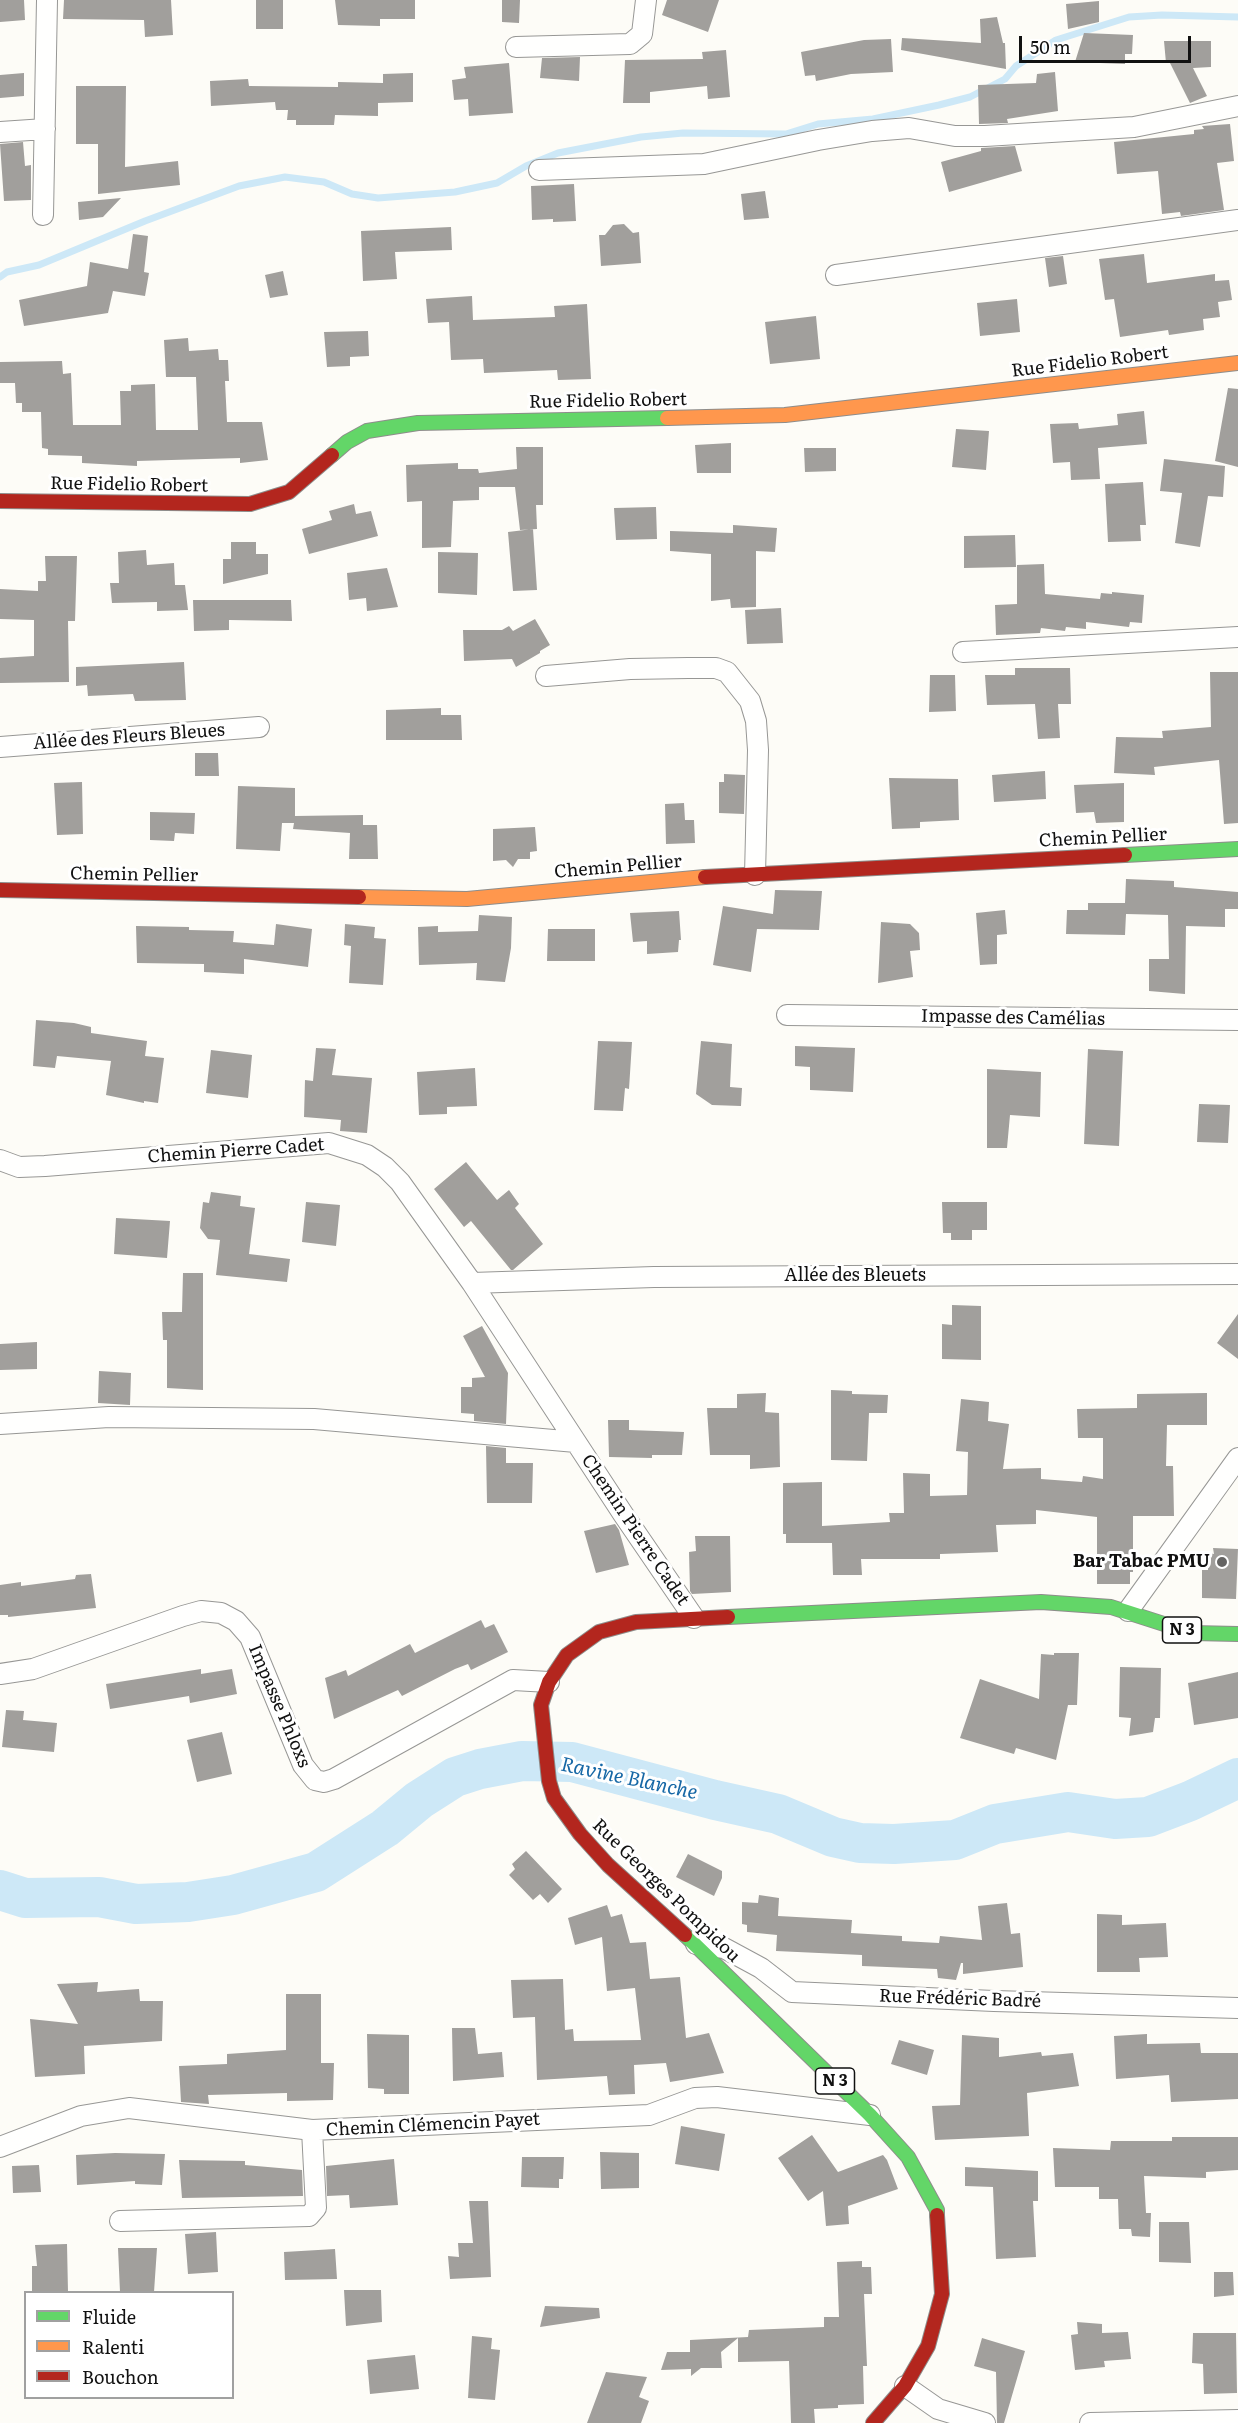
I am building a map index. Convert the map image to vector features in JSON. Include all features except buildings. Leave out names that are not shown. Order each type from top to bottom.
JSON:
[{"type":"street","points":[[43,215],[47,0]]},
{"type":"street","points":[[516,47],[630,44],[642,34],[646,0]]},
{"type":"street","points":[[539,170],[704,164],[872,130],[909,128],[954,136],[985,136],[1134,127],[1238,106]]},
{"type":"street","points":[[0,132],[45,129]]},
{"type":"street","points":[[836,275],[1238,220]]},
{"type":"street","name":"Rue Fidelio Robert","points":[[0,501],[250,504],[289,492],[347,442],[367,431],[418,423],[786,415],[1238,363]]},
{"type":"street","points":[[963,652],[1238,637]]},
{"type":"street","points":[[546,676],[630,669],[716,668],[728,672],[750,701],[756,721],[758,750],[755,875]]},
{"type":"street","name":"Allée des Fleurs Bleues","points":[[0,747],[259,727]]},
{"type":"street","name":"Chemin Pellier","points":[[0,890],[467,899],[673,879],[1238,849]]},
{"type":"street","name":"Impasse des Camélias","points":[[787,1015],[1238,1020]]},
{"type":"street","name":"Chemin Pierre Cadet","points":[[0,1160],[19,1167],[329,1143],[366,1155],[385,1167],[400,1182],[472,1283],[694,1618]]},
{"type":"street","name":"Allée des Bleuets","points":[[472,1283],[654,1277],[1238,1274]]},
{"type":"street","name":"Chemin Pierre Cadet","points":[[0,1424],[109,1417],[314,1419],[576,1442]]},
{"type":"street","points":[[1128,1611],[1238,1458]]},
{"type":"street","name":"Rue Georges Pompidou","points":[[873,2423],[905,2385],[928,2346],[942,2294],[937,2210],[908,2157],[870,2115],[694,1944],[608,1865],[580,1834],[554,1798],[549,1781],[542,1705],[549,1682],[567,1655],[599,1632],[636,1622],[1041,1602],[1111,1607],[1128,1611]]},
{"type":"street","name":"Impasse Phloxs","points":[[0,1674],[33,1669],[201,1611],[221,1613],[236,1621],[250,1637],[303,1765],[315,1780],[324,1782],[334,1779],[513,1680],[549,1682]]},
{"type":"street","name":"N 3","points":[[1128,1611],[1192,1633],[1238,1634]]},
{"type":"street","name":"Rue Frédéric Badré","points":[[694,1944],[724,1948],[761,1968],[792,1992],[1005,2002],[1238,2008]]},
{"type":"street","name":"Chemin Clémencin Payet","points":[[0,2147],[81,2116],[129,2108],[312,2130],[649,2115],[695,2098],[717,2097],[870,2115]]},
{"type":"street","points":[[120,2221],[309,2216],[316,2208],[312,2130]]},
{"type":"street","points":[[905,2385],[938,2409],[985,2423]]},
{"type":"street","points":[[1090,2423],[1238,2420]]},
{"type":"waterway","points":[[0,277],[7,272],[39,265],[145,221],[239,186],[285,177],[324,182],[352,194],[378,198],[455,192],[497,183],[526,166],[558,153],[641,137],[683,133],[786,134],[818,124],[873,119],[970,97],[1005,79],[1016,66],[1056,40],[1129,17],[1162,15],[1238,17]]},
{"type":"waterway","name":"Ravine Blanche","points":[[0,1890],[25,1898],[99,1897],[136,1904],[188,1902],[233,1895],[316,1872],[385,1828],[419,1800],[455,1777],[480,1769],[522,1761],[572,1762],[715,1800],[778,1814],[833,1837],[860,1843],[894,1844],[955,1840],[995,1824],[1068,1812],[1115,1819],[1148,1817],[1190,1801],[1238,1778]]},
{"type":"traffic: fast","points":[[332,455],[347,442],[367,431],[418,423],[667,418]]},
{"type":"traffic: fast","points":[[1125,855],[1238,849]]},
{"type":"traffic: fast","points":[[728,1617],[1041,1602],[1111,1607],[1192,1633],[1238,1634]]},
{"type":"traffic: fast","points":[[685,1935],[870,2115],[908,2157],[937,2210],[937,2215]]},
{"type":"traffic: slow","points":[[667,418],[785,415],[1238,363]]},
{"type":"traffic: slow","points":[[359,897],[467,899],[705,877]]},
{"type":"traffic: jam","points":[[0,501],[250,504],[289,492],[332,455]]},
{"type":"traffic: jam","points":[[705,877],[1125,855]]},
{"type":"traffic: jam","points":[[0,890],[359,897]]},
{"type":"traffic: jam","points":[[685,1935],[608,1865],[580,1834],[554,1798],[549,1781],[541,1705],[549,1682],[567,1655],[599,1632],[636,1622],[728,1617]]},
{"type":"traffic: jam","points":[[873,2423],[905,2386],[928,2346],[942,2294],[937,2215]]},
{"type":"place","name":"Bar Tabac PMU","points":[[1222,1562]]}]
